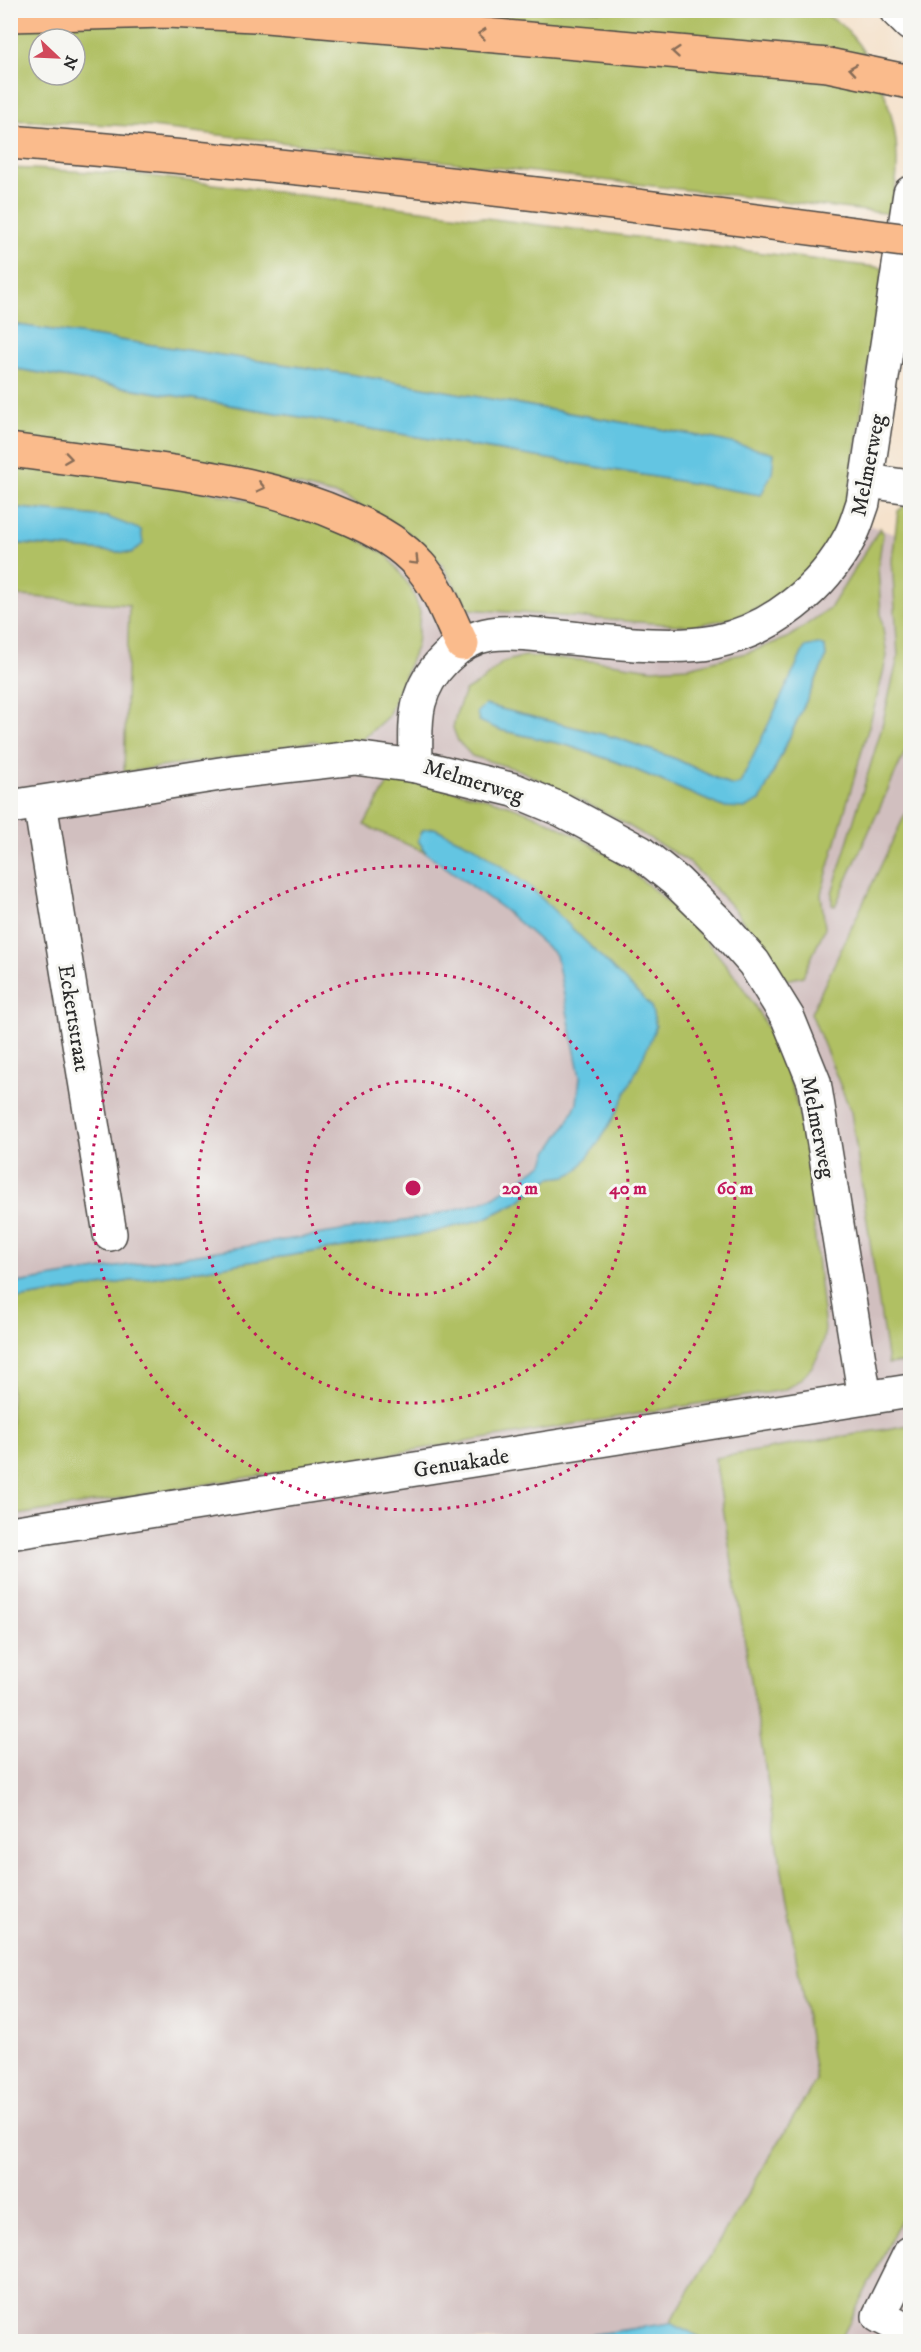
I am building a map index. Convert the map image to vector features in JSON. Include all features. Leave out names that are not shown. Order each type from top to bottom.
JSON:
[{"type":"highway","points":[[10,15],[109,11],[255,15],[828,65],[910,82]]},
{"type":"highway","points":[[10,142],[344,171],[610,201],[910,241]]},
{"type":"highway","points":[[10,450],[237,482],[279,492],[324,507],[368,527],[398,545],[420,565],[434,587],[462,644]]},
{"type":"street","points":[[896,10],[910,24]]},
{"type":"street","name":"Melmerweg","points":[[865,1398],[814,1082],[788,1018],[754,963],[718,922],[676,881],[640,852],[562,810],[514,790],[416,766],[416,718],[424,689],[431,675],[462,644],[491,634],[520,633],[630,642],[691,644],[713,642],[756,627],[779,615],[813,588],[834,564],[851,536],[864,503],[910,193]]},
{"type":"street","points":[[868,481],[910,487]]},
{"type":"street","name":"Eckertstraat","points":[[110,1234],[25,805],[233,772],[354,758],[416,766]]},
{"type":"street","name":"Genuakade","points":[[10,1533],[910,1391]]},
{"type":"street","points":[[910,2253],[879,2316],[910,2332]]},
{"type":"shaded area","points":[[114,364],[694,462],[910,540],[910,2341],[11,2341],[10,525],[89,530]]},
{"type":"green space","points":[[10,11],[821,11],[847,30],[858,44],[869,60],[885,94],[895,131],[897,174],[891,214],[151,127],[11,120]]},
{"type":"green space","points":[[10,168],[134,174],[883,268],[850,489],[837,527],[826,548],[787,592],[763,606],[733,618],[691,626],[469,609],[443,566],[427,548],[402,528],[340,496],[244,472],[11,439],[11,368],[761,495],[774,454],[710,438],[355,375],[11,324]]},
{"type":"green space","points":[[11,463],[147,479],[313,515],[387,555],[411,588],[420,612],[417,645],[388,716],[363,739],[333,744],[313,741],[229,758],[124,772],[129,605],[11,595],[10,543],[131,553],[107,517],[11,507]]},
{"type":"green space","points":[[910,503],[910,741],[835,906],[832,905],[832,893],[881,730],[898,657],[892,560],[898,511]]},
{"type":"green space","points":[[880,528],[883,533],[878,567],[881,615],[887,656],[821,894],[825,928],[803,976],[787,980],[774,967],[735,910],[688,861],[614,817],[519,770],[472,756],[458,741],[453,728],[465,691],[482,681],[503,662],[525,656],[603,662],[652,669],[689,667],[750,652],[789,637],[831,607]],"holes":[[[825,647],[826,658],[760,801],[723,807],[617,762],[566,745],[500,730],[485,705],[617,738],[676,759],[732,786],[740,784]]]},
{"type":"green space","points":[[390,780],[480,797],[532,814],[616,860],[655,891],[691,925],[724,963],[753,1003],[776,1046],[793,1090],[802,1132],[825,1329],[821,1349],[813,1366],[800,1379],[783,1390],[11,1516],[11,1300],[425,1234],[484,1219],[516,1203],[550,1178],[567,1176],[648,1046],[475,847],[434,828],[423,830],[418,840],[426,853],[364,825]]},
{"type":"green space","points":[[910,804],[910,1362],[888,1364],[851,1112],[811,1013]]},
{"type":"green space","points":[[910,1425],[910,2202],[840,2341],[708,2341],[670,2323],[816,2080],[715,1458]]},
{"type":"water","points":[[11,324],[355,375],[710,438],[774,453],[772,473],[761,495],[11,368]]},
{"type":"water","points":[[10,507],[107,517],[141,530],[143,544],[131,553],[11,543]]},
{"type":"water","points":[[818,644],[825,647],[826,658],[760,801],[746,808],[723,807],[617,762],[566,745],[500,730],[479,721],[477,712],[485,705],[617,738],[676,759],[732,786],[740,784],[805,647]]},
{"type":"water","points":[[434,828],[475,847],[529,886],[651,1006],[656,1026],[648,1046],[617,1112],[577,1171],[567,1176],[550,1178],[516,1203],[484,1219],[425,1234],[11,1300],[11,1284],[422,1218],[494,1197],[544,1163],[577,1103],[580,1077],[556,955],[502,908],[426,853],[418,840],[423,830]]},
{"type":"water","points":[[670,2323],[708,2341],[549,2341]]}]
